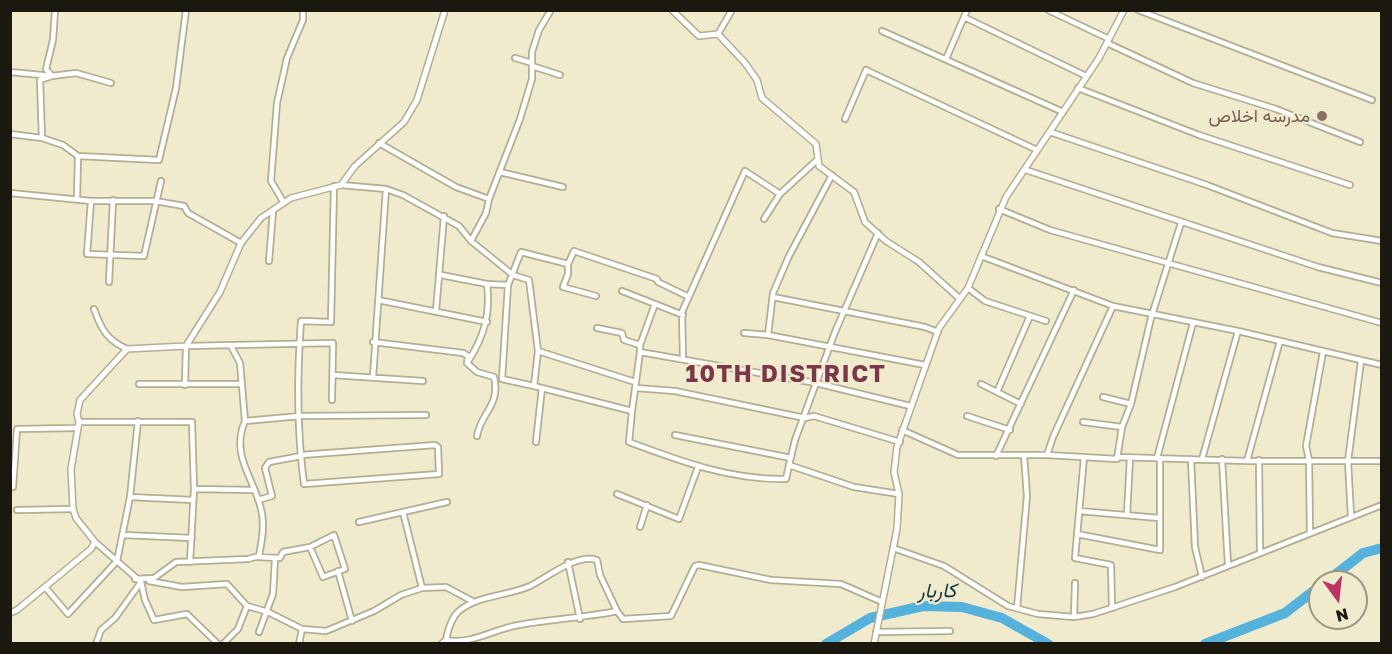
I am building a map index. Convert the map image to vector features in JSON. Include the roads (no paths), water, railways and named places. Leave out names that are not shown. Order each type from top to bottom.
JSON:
[{"type":"street","points":[[52,76],[46,69],[53,40],[55,10]]},
{"type":"street","points":[[10,134],[42,138],[69,148],[78,156],[159,160],[176,88],[186,10]]},
{"type":"street","points":[[284,202],[271,182],[277,103],[287,58],[303,20],[303,10]]},
{"type":"street","points":[[341,185],[355,166],[404,122],[417,100],[445,10]]},
{"type":"street","points":[[471,241],[486,213],[489,199],[520,119],[532,79],[532,52],[539,30],[551,10]]},
{"type":"street","points":[[672,10],[699,36],[718,34]]},
{"type":"street","points":[[718,34],[732,10]]},
{"type":"street","points":[[946,59],[967,10]]},
{"type":"street","points":[[1048,10],[1193,83],[1276,110],[1360,142]]},
{"type":"street","points":[[874,644],[880,602],[897,529],[899,494],[894,472],[897,447],[938,332],[959,298],[968,288],[999,209],[1108,41],[1124,10]]},
{"type":"street","points":[[1138,10],[1372,100]]},
{"type":"street","points":[[964,17],[1086,76]]},
{"type":"street","points":[[882,31],[1063,112]]},
{"type":"street","points":[[718,34],[745,63],[757,80],[762,98],[816,144],[819,166],[854,192],[860,213],[878,233],[919,262],[959,298]]},
{"type":"street","points":[[515,58],[560,75]]},
{"type":"street","points":[[845,119],[866,70],[1037,150]]},
{"type":"street","points":[[10,72],[52,76],[76,73],[111,82]]},
{"type":"street","points":[[42,138],[40,81],[52,76]]},
{"type":"street","points":[[1078,88],[1199,135],[1350,184]]},
{"type":"street","points":[[1050,132],[1207,185],[1332,233],[1382,242]]},
{"type":"street","points":[[379,143],[456,187],[489,199]]},
{"type":"street","points":[[77,198],[78,156]]},
{"type":"street","points":[[764,219],[780,195],[817,160]]},
{"type":"street","points":[[1026,170],[1318,267],[1382,283]]},
{"type":"street","points":[[683,358],[682,315],[745,171],[780,195]]},
{"type":"street","points":[[500,172],[522,180],[540,181],[563,187]]},
{"type":"street","points":[[768,335],[772,297],[789,256],[832,175]]},
{"type":"street","points":[[91,201],[87,254],[144,256],[160,181]]},
{"type":"street","points":[[185,385],[186,346],[220,292],[241,243],[261,218],[284,202],[341,185],[386,189],[444,216],[459,226],[471,241],[513,275],[529,280],[538,351],[534,386]]},
{"type":"street","points":[[258,500],[272,496],[265,468],[269,462],[301,456],[435,445],[438,447],[439,474],[304,484],[301,456],[300,416],[301,321],[331,322],[334,186]]},
{"type":"street","points":[[373,377],[386,189]]},
{"type":"street","points":[[10,193],[91,201],[155,201],[184,206],[188,213],[241,243]]},
{"type":"street","points":[[109,282],[113,200]]},
{"type":"street","points":[[999,209],[1050,230],[1382,322]]},
{"type":"street","points":[[269,261],[273,211]]},
{"type":"street","points":[[436,311],[441,274],[444,216]]},
{"type":"street","points":[[1117,459],[1122,427],[1131,404],[1166,264],[1181,223]]},
{"type":"street","points":[[655,304],[640,345],[629,442],[698,468],[725,474],[786,479],[829,348],[878,233]]},
{"type":"street","points":[[596,296],[563,287],[568,274],[568,264],[574,251],[657,279],[658,282],[689,297]]},
{"type":"street","points":[[568,264],[521,252],[508,285],[502,379],[632,411]]},
{"type":"street","points":[[981,256],[1113,306],[1238,331],[1382,365]]},
{"type":"street","points":[[441,274],[488,284],[508,285]]},
{"type":"street","points":[[467,363],[482,340],[487,322],[488,284]]},
{"type":"street","points":[[968,288],[985,302],[1046,321]]},
{"type":"street","points":[[996,456],[1074,290]]},
{"type":"street","points":[[622,291],[682,315]]},
{"type":"street","points":[[772,297],[938,332]]},
{"type":"street","points":[[378,300],[487,322]]},
{"type":"street","points":[[1047,455],[1053,437],[1113,306]]},
{"type":"street","points":[[94,309],[101,329],[111,342],[127,349],[333,343],[332,400]]},
{"type":"street","points":[[997,392],[1030,316]]},
{"type":"street","points":[[1077,534],[1160,550],[1159,458],[1192,323]]},
{"type":"street","points":[[597,327],[622,333],[624,340],[640,345]]},
{"type":"street","points":[[1202,459],[1238,331]]},
{"type":"street","points":[[744,333],[768,335],[925,365]]},
{"type":"street","points":[[1247,461],[1280,341]]},
{"type":"street","points":[[374,342],[463,353],[468,356],[467,363]]},
{"type":"street","points":[[231,346],[240,363],[242,384],[245,421],[240,433],[241,455],[258,500],[263,535],[257,557]]},
{"type":"street","points":[[127,349],[80,400],[76,414],[77,425],[71,469],[73,509],[76,518],[95,543],[140,580],[182,586],[227,584],[247,606],[268,612],[302,629],[326,632],[383,607],[401,595],[422,588],[446,587],[474,602]]},
{"type":"street","points":[[538,351],[635,385],[805,418],[814,416],[900,442]]},
{"type":"street","points":[[640,352],[816,383],[910,406]]},
{"type":"street","points":[[1310,532],[1309,460],[1306,446],[1323,352]]},
{"type":"street","points":[[1351,516],[1348,461],[1361,361]]},
{"type":"street","points":[[467,363],[477,372],[494,377],[496,385],[493,407],[478,429],[477,436]]},
{"type":"street","points":[[333,375],[423,381]]},
{"type":"street","points":[[138,384],[242,384]]},
{"type":"street","points":[[981,384],[1021,404]]},
{"type":"street","points":[[536,442],[542,388]]},
{"type":"street","points":[[1103,397],[1131,404]]},
{"type":"street","points":[[245,421],[300,416],[426,415]]},
{"type":"street","points":[[967,416],[1010,430]]},
{"type":"street","points":[[45,586],[68,614],[101,582],[117,561],[130,496],[138,421]]},
{"type":"street","points":[[13,487],[17,429],[138,421],[192,422],[194,489],[190,562]]},
{"type":"street","points":[[1083,422],[1122,427]]},
{"type":"street","points":[[902,430],[958,455],[1047,455],[1117,459],[1247,461],[1382,460]]},
{"type":"street","points":[[675,435],[791,458]]},
{"type":"street","points":[[1017,608],[1027,496],[1024,455]]},
{"type":"street","points":[[1084,457],[1074,558],[1111,565],[1112,608]]},
{"type":"street","points":[[1127,515],[1130,458]]},
{"type":"street","points":[[1191,459],[1195,547],[1202,577]]},
{"type":"street","points":[[1222,459],[1228,565]]},
{"type":"street","points":[[1259,460],[1260,551]]},
{"type":"street","points":[[789,465],[854,487],[899,494]]},
{"type":"street","points":[[617,494],[681,518],[698,468]]},
{"type":"street","points":[[194,489],[253,490]]},
{"type":"street","points":[[130,496],[193,500]]},
{"type":"street","points":[[359,522],[447,502]]},
{"type":"street","points":[[640,527],[647,505]]},
{"type":"street","points":[[893,548],[944,566],[1008,606],[1038,614],[1074,617],[1112,608],[1202,577],[1260,551],[1382,505]]},
{"type":"street","points":[[17,510],[73,509]]},
{"type":"street","points":[[1079,511],[1160,518]]},
{"type":"street","points":[[403,512],[422,588]]},
{"type":"street","points":[[124,535],[192,538]]},
{"type":"street","points":[[96,644],[101,630],[115,618],[140,580],[154,578],[176,562],[257,557],[275,559],[280,558],[283,552],[310,547],[334,535],[345,569],[323,577],[310,547]]},
{"type":"street","points":[[10,613],[17,610],[91,549],[95,543]]},
{"type":"street","points":[[259,632],[273,594],[275,559]]},
{"type":"street","points":[[617,611],[580,618],[516,625],[457,642],[443,642],[450,623],[458,611],[474,602],[517,592],[551,576],[568,562],[597,560],[600,575],[623,619],[671,616],[695,566],[699,564],[771,580],[841,584],[880,602]]},
{"type":"street","points":[[568,562],[580,618]]},
{"type":"street","points":[[338,571],[352,621]]},
{"type":"street","points":[[140,580],[145,600],[154,620],[187,614],[218,644]]},
{"type":"street","points":[[1074,617],[1075,583]]},
{"type":"street","points":[[223,644],[238,629],[247,606]]},
{"type":"street","points":[[299,644],[302,629]]},
{"type":"street","points":[[876,632],[950,631]]},
{"type":"waterway","name":"کاربار","points":[[1341,570],[1363,553],[1382,548]]},
{"type":"waterway","name":"کاربار","points":[[1205,644],[1285,613],[1308,595]]},
{"type":"waterway","name":"کاربار","points":[[826,644],[870,618],[923,606],[962,607],[1002,618],[1048,644]]},
{"type":"place","name":"مدرسه اخلاص","points":[[1322,116]]},
{"type":"district","name":"10TH DISTRICT","points":[[786,374]]}]
